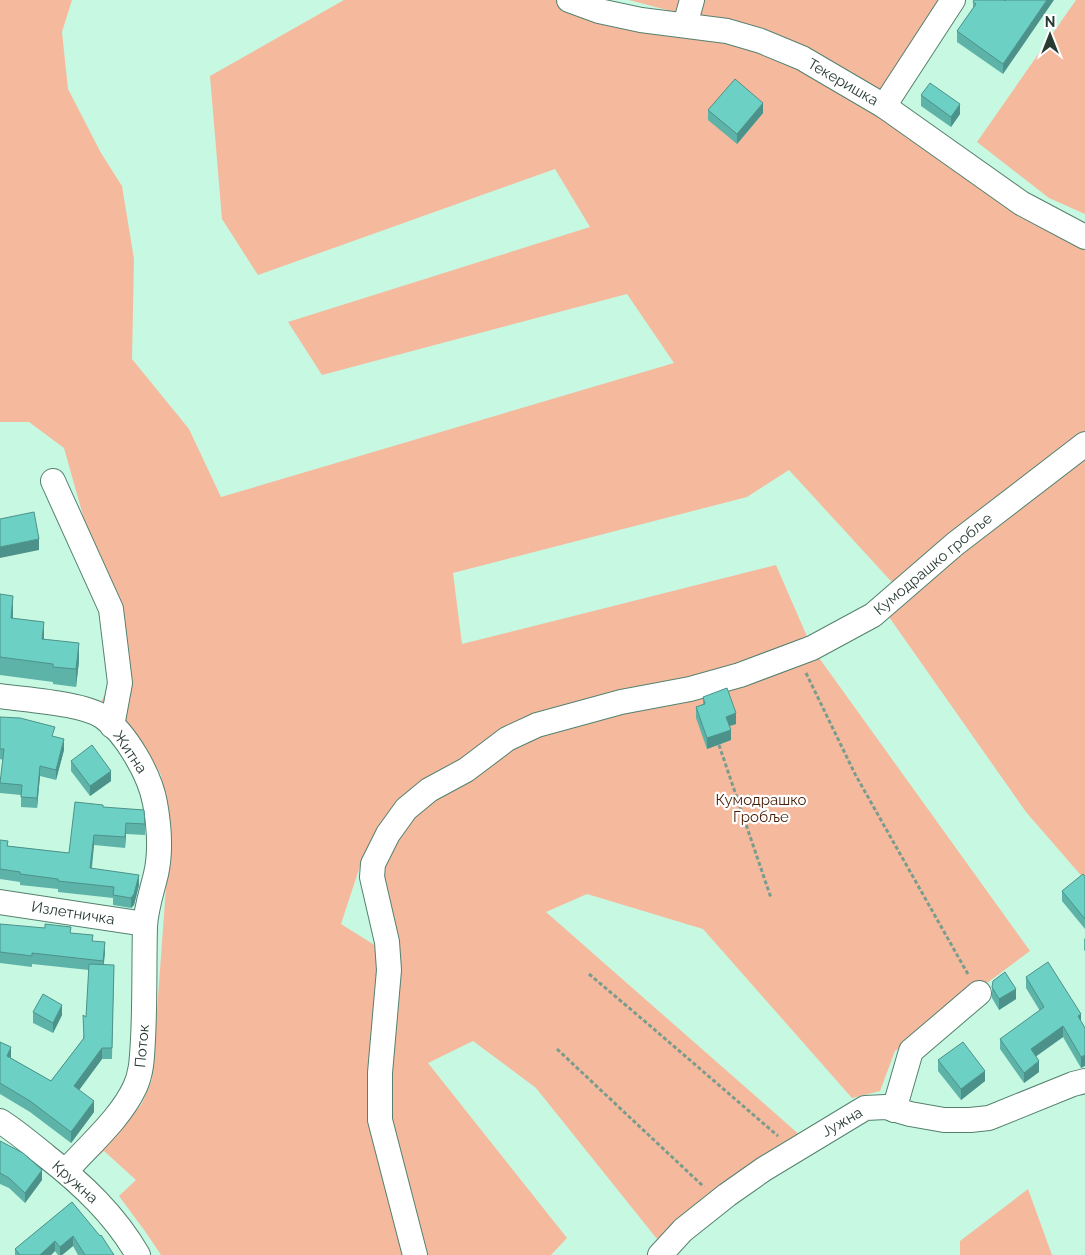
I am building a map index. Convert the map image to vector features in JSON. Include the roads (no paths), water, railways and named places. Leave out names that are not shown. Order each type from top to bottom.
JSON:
[{"type":"street","name":"Текеришка","points":[[569,0],[599,11],[641,20],[727,31],[761,40],[802,58],[884,106],[1021,203],[1085,237]]},
{"type":"street","points":[[685,25],[692,0]]},
{"type":"street","points":[[884,106],[953,0]]},
{"type":"street","name":"Кумодрашко гробље","points":[[415,1255],[380,1120],[382,1056],[389,970],[387,942],[372,877],[373,864],[388,834],[406,809],[430,790],[466,770],[507,738],[537,725],[621,702],[690,689],[740,675],[812,648],[873,615],[955,544],[1085,444]]},
{"type":"street","points":[[54,481],[111,609],[120,683],[112,726]]},
{"type":"street","name":"Житна","points":[[0,696],[70,706],[103,717],[138,759],[149,779],[155,802],[158,831],[156,872],[145,924]]},
{"type":"street","name":"Излетничка","points":[[0,902],[145,924]]},
{"type":"street","name":"Поток","points":[[66,1172],[115,1118],[135,1087],[141,1071],[144,1021],[145,924]]},
{"type":"street","points":[[894,1110],[910,1051],[979,993]]},
{"type":"street","name":"Јужна","points":[[660,1255],[682,1230],[727,1195],[786,1155],[865,1108],[878,1106],[944,1120],[989,1118],[1073,1084],[1085,1081]]},
{"type":"street","name":"Кружна","points":[[0,1120],[66,1172],[108,1213],[128,1238],[138,1255]]},
{"type":"park label","name":"Кумодрашко Гробље","points":[[761,808]]}]
